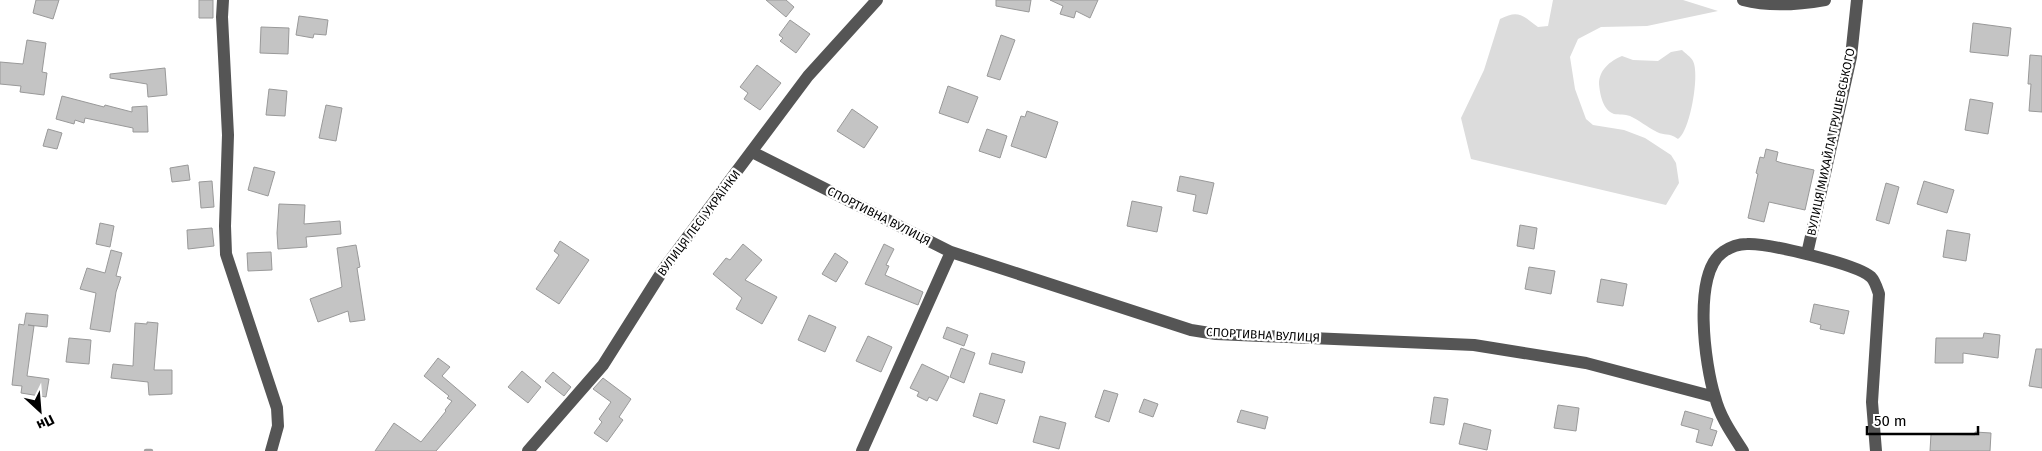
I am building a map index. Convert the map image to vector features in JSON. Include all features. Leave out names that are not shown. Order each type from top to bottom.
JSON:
[{"type":"street","points":[[223,0],[228,135],[226,254],[277,408],[278,426],[271,451]]},
{"type":"street","name":"ВУЛИЦЯ ЛЕСІ УКРАЇНКИ","points":[[528,451],[602,365],[665,267],[808,76],[877,0]]},
{"type":"street","points":[[1743,0],[1754,3],[1787,5],[1825,0]]},
{"type":"street","name":"ВУЛИЦЯ МИХАЙЛА ГРУШЕВСЬКОГО","points":[[1807,254],[1851,57],[1857,0]]},
{"type":"street","name":"СПОРТИВНА ВУЛИЦЯ","points":[[752,152],[951,252],[1191,330],[1216,334],[1474,345],[1586,364],[1714,397]]},
{"type":"street","name":"ВУЛИЦЯ МИХАЙЛА ГРУШЕВСЬКОГО","points":[[1743,451],[1724,419],[1714,397],[1704,335],[1703,299],[1709,270],[1715,258],[1731,247],[1748,244],[1807,254],[1855,268],[1871,277],[1875,283],[1879,294],[1872,402],[1876,451]]},
{"type":"street","points":[[862,451],[951,252]]},
{"type":"shaded area","points":[[1553,0],[1683,0],[1718,11],[1647,26],[1601,27],[1578,39],[1570,57],[1575,89],[1586,119],[1593,125],[1624,130],[1645,138],[1671,155],[1676,163],[1679,183],[1666,205],[1471,159],[1461,118],[1484,70],[1500,19],[1516,14],[1538,27],[1548,26]]},
{"type":"shaded area","points":[[1682,50],[1693,61],[1695,78],[1690,115],[1678,139],[1657,132],[1630,116],[1614,114],[1607,109],[1601,97],[1599,79],[1609,63],[1622,56],[1633,60],[1658,61],[1671,52]]},
{"type":"building","points":[[36,0],[59,0],[53,19],[33,13]]},
{"type":"building","points":[[199,0],[213,0],[213,18],[199,18]]},
{"type":"building","points":[[766,0],[786,0],[794,7],[786,17]]},
{"type":"building","points":[[996,0],[1031,0],[1029,12],[996,6]]},
{"type":"building","points":[[1050,0],[1098,0],[1090,18],[1076,11],[1074,18],[1060,14],[1063,6]]},
{"type":"building","points":[[299,16],[328,20],[326,35],[314,34],[313,38],[296,35]]},
{"type":"building","points":[[790,20],[810,34],[796,53],[780,41],[783,38],[779,35]]},
{"type":"building","points":[[1973,23],[2011,28],[2008,56],[1970,52]]},
{"type":"building","points":[[261,27],[289,28],[288,54],[260,53]]},
{"type":"building","points":[[1001,35],[1015,40],[1000,80],[987,76]]},
{"type":"building","points":[[27,40],[46,43],[42,72],[47,73],[44,95],[20,92],[21,86],[0,84],[0,62],[23,64]]},
{"type":"building","points":[[2030,55],[2042,56],[2042,112],[2029,111],[2031,84],[2028,84]]},
{"type":"building","points":[[757,65],[781,83],[760,110],[744,99],[748,93],[740,87]]},
{"type":"building","points":[[165,68],[167,95],[148,97],[147,84],[110,78],[110,74]]},
{"type":"building","points":[[948,86],[978,97],[968,123],[939,113]]},
{"type":"building","points":[[269,89],[287,91],[285,116],[266,115]]},
{"type":"building","points":[[62,96],[132,112],[132,107],[147,106],[148,132],[133,132],[133,128],[85,118],[84,123],[75,120],[74,124],[56,119]]},
{"type":"building","points":[[1970,99],[1993,103],[1988,134],[1965,130]]},
{"type":"building","points":[[326,105],[342,108],[336,141],[319,138]]},
{"type":"building","points":[[852,109],[878,127],[864,148],[837,131]]},
{"type":"building","points":[[1027,111],[1058,122],[1046,158],[1011,146],[1021,116],[1025,117]]},
{"type":"building","points":[[48,129],[62,133],[57,149],[43,146]]},
{"type":"building","points":[[987,129],[1007,136],[1000,158],[979,151]]},
{"type":"building","points":[[1766,149],[1778,152],[1776,161],[1814,170],[1805,210],[1769,202],[1764,222],[1748,218],[1760,157],[1764,158]]},
{"type":"building","points":[[188,165],[190,180],[172,182],[170,168]]},
{"type":"building","points":[[254,167],[275,172],[268,196],[248,190]]},
{"type":"building","points":[[1180,176],[1214,183],[1207,214],[1193,211],[1196,195],[1177,191]]},
{"type":"building","points":[[212,181],[214,207],[201,208],[199,182]]},
{"type":"building","points":[[1924,181],[1954,190],[1947,213],[1917,204]]},
{"type":"building","points":[[1886,183],[1899,187],[1889,224],[1876,220]]},
{"type":"building","points":[[1132,201],[1162,207],[1157,232],[1127,226]]},
{"type":"building","points":[[279,204],[305,205],[304,224],[340,221],[341,234],[306,237],[307,247],[278,249]]},
{"type":"building","points":[[100,223],[114,226],[110,247],[96,244]]},
{"type":"building","points":[[1520,225],[1537,228],[1534,249],[1517,246]]},
{"type":"building","points":[[212,228],[214,246],[188,249],[187,230]]},
{"type":"building","points":[[1947,230],[1970,234],[1966,261],[1943,257]]},
{"type":"building","points":[[560,241],[589,260],[559,304],[536,289],[559,255],[554,251]]},
{"type":"building","points":[[743,244],[762,260],[745,280],[777,297],[762,324],[736,309],[742,298],[713,274],[726,258],[730,260]]},
{"type":"building","points":[[884,244],[894,249],[886,265],[889,266],[885,275],[923,292],[918,305],[865,284]]},
{"type":"building","points":[[356,245],[360,267],[357,268],[365,320],[350,322],[348,311],[318,322],[310,299],[342,287],[337,248]]},
{"type":"building","points":[[111,250],[122,253],[116,276],[121,277],[116,292],[110,332],[90,329],[96,293],[80,289],[87,268],[105,273]]},
{"type":"building","points":[[271,252],[272,270],[248,271],[247,253]]},
{"type":"building","points":[[835,253],[848,262],[836,282],[822,274]]},
{"type":"building","points":[[1529,267],[1555,271],[1551,294],[1525,289]]},
{"type":"building","points":[[1601,279],[1627,284],[1623,306],[1597,302]]},
{"type":"building","points":[[1814,304],[1849,311],[1844,334],[1820,329],[1821,325],[1810,322]]},
{"type":"building","points":[[26,313],[48,315],[47,327],[28,325],[34,326],[27,376],[49,379],[46,397],[21,393],[22,386],[12,385],[19,324],[24,325]]},
{"type":"building","points":[[809,315],[836,327],[825,352],[798,340]]},
{"type":"building","points":[[147,322],[158,323],[154,370],[172,370],[172,394],[149,395],[148,382],[111,378],[113,364],[133,366],[135,323],[147,324]]},
{"type":"building","points":[[947,327],[968,335],[964,346],[943,338]]},
{"type":"building","points":[[1984,333],[2000,335],[1998,358],[1963,353],[1963,363],[1935,363],[1936,338],[1983,338]]},
{"type":"building","points":[[868,336],[892,347],[881,372],[856,361]]},
{"type":"building","points":[[69,338],[91,340],[89,364],[66,362]]},
{"type":"building","points":[[961,348],[975,353],[964,383],[950,377]]},
{"type":"building","points":[[2036,349],[2042,349],[2042,388],[2029,386]]},
{"type":"building","points":[[992,353],[1025,362],[1022,373],[989,364]]},
{"type":"building","points":[[438,358],[450,367],[442,376],[476,405],[436,451],[375,451],[394,423],[421,442],[446,411],[452,401],[447,398],[449,396],[424,376]]},
{"type":"building","points":[[922,364],[949,377],[937,401],[929,397],[927,401],[917,396],[919,392],[910,388]]},
{"type":"building","points":[[522,371],[541,387],[528,403],[508,387]]},
{"type":"building","points":[[553,372],[571,387],[564,396],[545,381]]},
{"type":"building","points":[[603,378],[631,399],[619,417],[623,420],[607,442],[594,433],[602,422],[599,419],[611,402],[593,389]]},
{"type":"building","points":[[1104,390],[1118,394],[1109,422],[1095,417]]},
{"type":"building","points":[[980,393],[1005,400],[997,424],[973,416]]},
{"type":"building","points":[[1434,397],[1448,399],[1444,425],[1430,423]]},
{"type":"building","points":[[1144,399],[1158,404],[1153,417],[1139,412]]},
{"type":"building","points":[[1558,405],[1579,408],[1576,431],[1554,428]]},
{"type":"building","points":[[1241,410],[1268,417],[1265,429],[1237,422]]},
{"type":"building","points":[[1685,411],[1713,419],[1710,429],[1717,431],[1712,446],[1696,442],[1699,430],[1681,425]]},
{"type":"building","points":[[1040,416],[1066,423],[1059,449],[1033,442]]},
{"type":"building","points":[[1464,423],[1491,430],[1487,450],[1459,444]]},
{"type":"building","points":[[1975,432],[1991,433],[1990,451],[1930,451],[1931,434],[1975,435]]},
{"type":"waterway","points":[[146,451],[151,451]]}]
